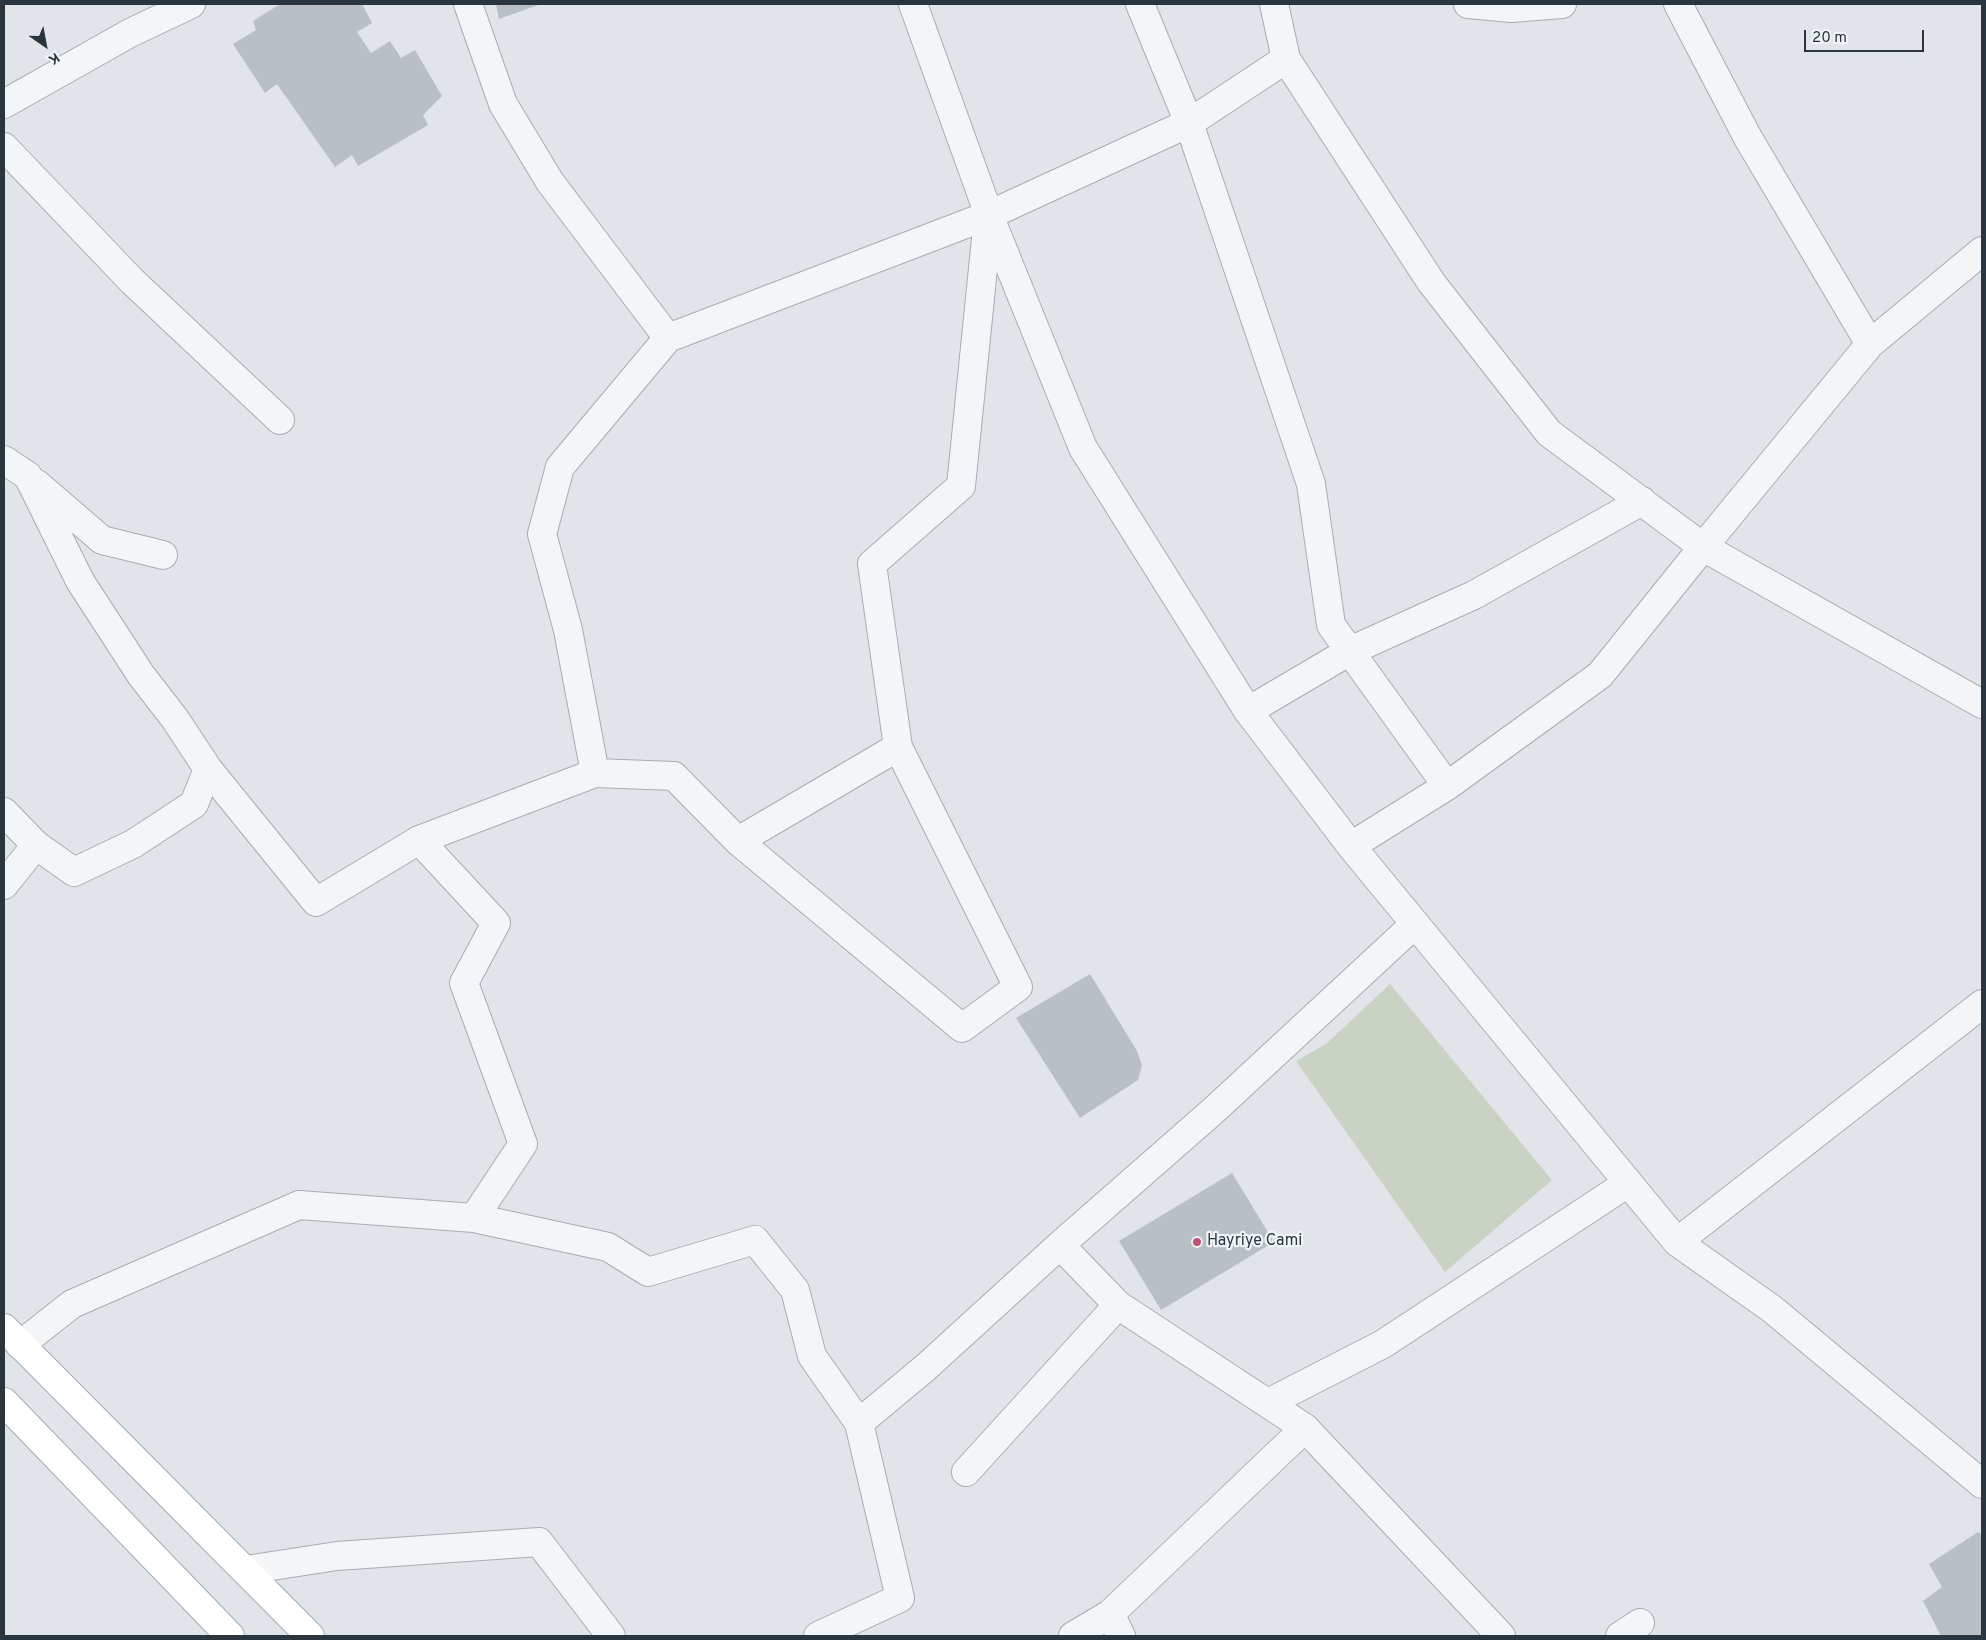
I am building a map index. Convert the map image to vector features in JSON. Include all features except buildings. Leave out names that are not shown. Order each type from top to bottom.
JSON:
[{"type":"main road","points":[[12,1336],[310,1636]]},
{"type":"main road","points":[[4,1402],[230,1636]]},
{"type":"street","points":[[4,104],[130,33],[191,4]]},
{"type":"street","points":[[468,4],[504,104],[550,182],[668,338]]},
{"type":"street","points":[[913,4],[989,215],[1083,448],[1248,711],[1351,846],[1677,1242],[1772,1309],[1982,1484]]},
{"type":"street","points":[[1140,4],[1189,123],[1311,484],[1331,625],[1447,786]]},
{"type":"street","points":[[1274,4],[1286,59],[1431,282],[1549,433],[1703,547],[1982,704]]},
{"type":"street","points":[[1468,4],[1511,8],[1562,4]]},
{"type":"street","points":[[1678,4],[1748,138],[1870,344]]},
{"type":"street","points":[[596,773],[568,630],[542,534],[560,467],[668,338],[989,215],[1189,123],[1286,59]]},
{"type":"street","points":[[4,147],[132,281],[280,420]]},
{"type":"street","points":[[28,476],[80,581],[141,674],[175,719],[208,769],[316,902],[419,840],[596,773],[674,776],[738,840],[962,1028],[1018,987],[898,747],[872,564],[961,486],[989,215]]},
{"type":"street","points":[[1351,846],[1447,786],[1600,675],[1870,344],[1982,251]]},
{"type":"street","points":[[4,460],[28,476],[102,540],[163,555]]},
{"type":"street","points":[[1248,711],[1350,651],[1474,595],[1642,501]]},
{"type":"street","points":[[738,840],[898,747]]},
{"type":"street","points":[[4,812],[36,846],[74,872],[133,844],[194,804],[208,769]]},
{"type":"street","points":[[419,840],[496,923],[464,983],[523,1144],[474,1218]]},
{"type":"street","points":[[4,885],[36,846]]},
{"type":"street","points":[[859,1423],[925,1368],[1060,1244],[1213,1111],[1415,924]]},
{"type":"street","points":[[1677,1242],[1982,1004]]},
{"type":"street","points":[[1268,1403],[1383,1344],[1628,1183]]},
{"type":"street","points":[[12,1336],[72,1304],[299,1204],[474,1218],[608,1247],[648,1272],[755,1240],[795,1290],[812,1356],[859,1423],[900,1598],[818,1636]]},
{"type":"street","points":[[1060,1244],[1118,1305],[1305,1428],[1501,1636]]},
{"type":"street","points":[[966,1472],[1118,1305]]},
{"type":"street","points":[[1073,1636],[1116,1625],[1305,1428]]},
{"type":"street","points":[[246,1570],[337,1556],[539,1542],[611,1636]]},
{"type":"green space","points":[[1390,984],[1552,1180],[1445,1272],[1296,1061],[1326,1044]]},
{"type":"place","name":"Hayriye Cami","points":[[1197,1242]]}]
